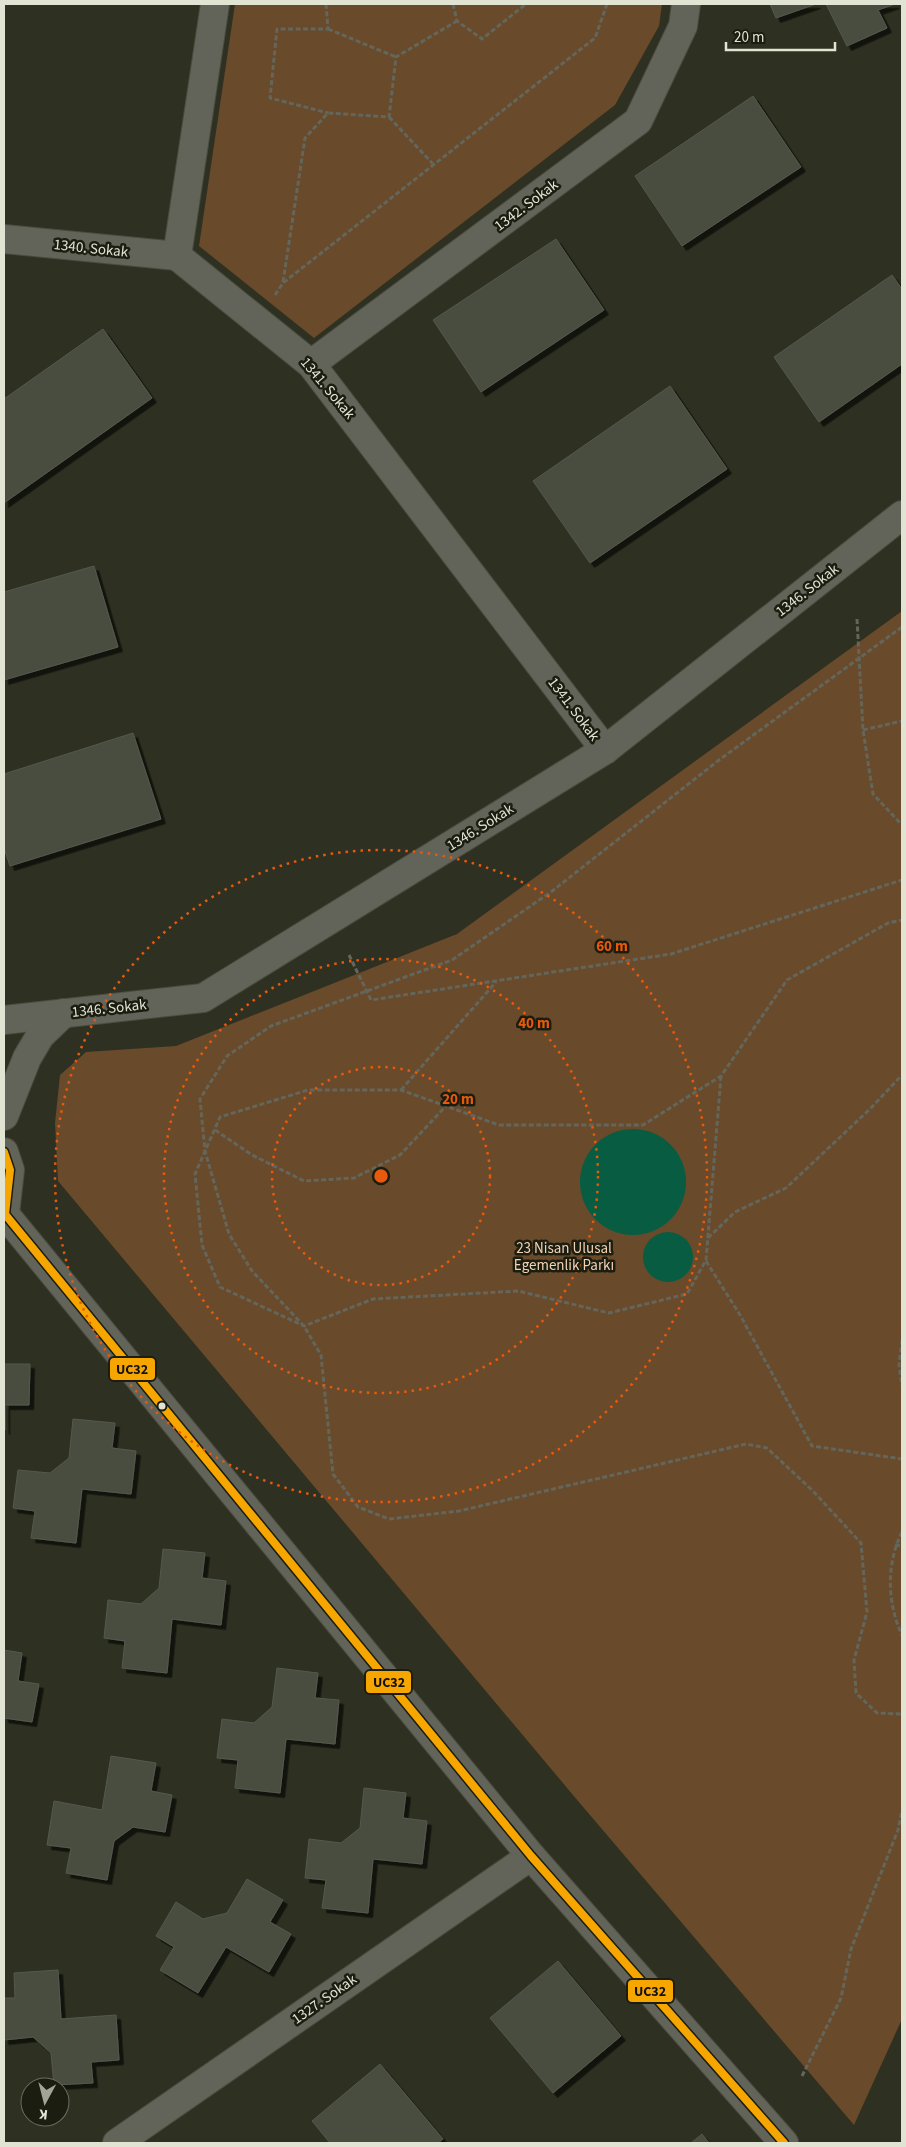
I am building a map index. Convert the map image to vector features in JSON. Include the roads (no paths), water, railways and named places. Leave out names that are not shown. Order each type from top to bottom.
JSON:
[{"type":"street","points":[[177,256],[215,4]]},
{"type":"street","name":"1342. Sokak","points":[[311,364],[638,122],[682,26],[686,4]]},
{"type":"street","name":"1340. Sokak","points":[[4,239],[177,256]]},
{"type":"street","name":"1341. Sokak","points":[[177,256],[311,364],[605,750]]},
{"type":"street","name":"1346. Sokak","points":[[4,1020],[203,998],[605,750],[902,515]]},
{"type":"street","points":[[4,1116],[27,1058],[40,1036],[64,1013]]},
{"type":"street","points":[[4,1152],[10,1170],[4,1214],[531,1856],[784,2143]]},
{"type":"street","name":"1327. Sokak","points":[[117,2143],[531,1856]]},
{"type":"park label","name":"23 Nisan Ulusal Egemenlik Parkı","points":[[564,1256]]}]
